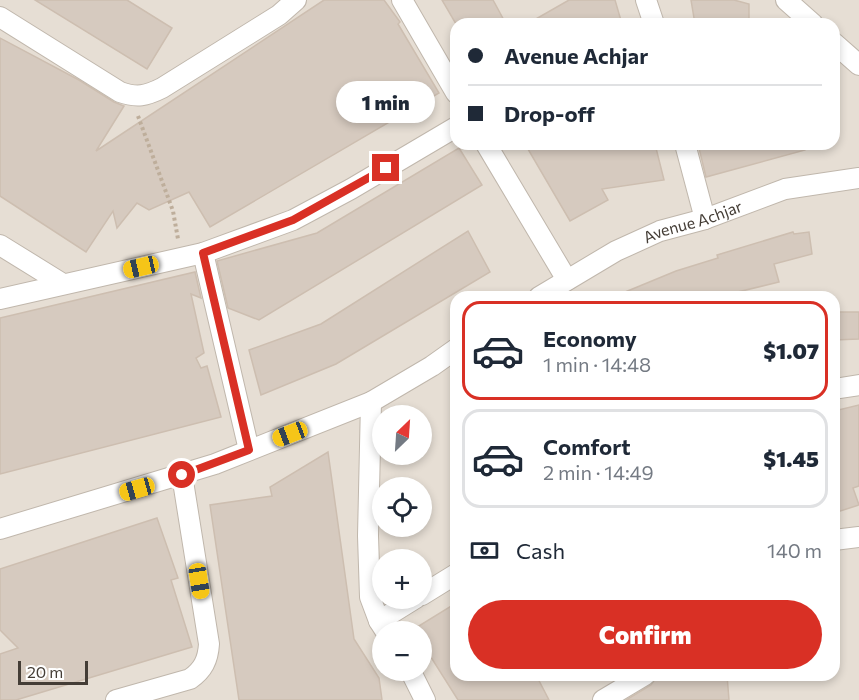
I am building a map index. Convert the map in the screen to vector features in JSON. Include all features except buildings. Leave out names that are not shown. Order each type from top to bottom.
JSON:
[{"type":"street","points":[[0,17],[111,87],[134,97],[146,96],[162,88],[279,15],[296,0]]},
{"type":"street","points":[[402,0],[450,83]]},
{"type":"street","points":[[646,0],[652,18]]},
{"type":"street","points":[[786,0],[806,18]]},
{"type":"street","points":[[840,48],[859,65]]},
{"type":"street","points":[[0,299],[203,253],[293,220],[450,131]]},
{"type":"street","points":[[490,150],[567,280]]},
{"type":"street","points":[[687,150],[705,219]]},
{"type":"street","name":"Avenue Achjar","points":[[549,291],[616,251],[649,236],[705,219],[784,189],[859,178]]},
{"type":"street","points":[[0,245],[63,284]]},
{"type":"street","points":[[203,253],[249,450]]},
{"type":"street","points":[[0,529],[182,475],[249,450],[371,402],[450,353]]},
{"type":"street","points":[[840,388],[859,385]]},
{"type":"street","points":[[371,402],[368,536],[370,597],[381,621]]},
{"type":"street","points":[[116,700],[190,679],[199,672],[208,655],[209,644],[182,475]]},
{"type":"street","points":[[840,539],[859,537]]},
{"type":"street","points":[[432,589],[450,578]]},
{"type":"street","points":[[389,621],[403,609]]},
{"type":"street","points":[[416,681],[425,700]]},
{"type":"street","points":[[603,700],[635,681]]},
{"type":"path","points":[[134,97],[138,117],[173,211],[181,258]]},
{"type":"shaded area","points":[[0,0],[859,0],[859,700],[0,700]]},
{"type":"route","points":[[182,475],[249,450],[203,253],[293,220],[386,168]]}]
